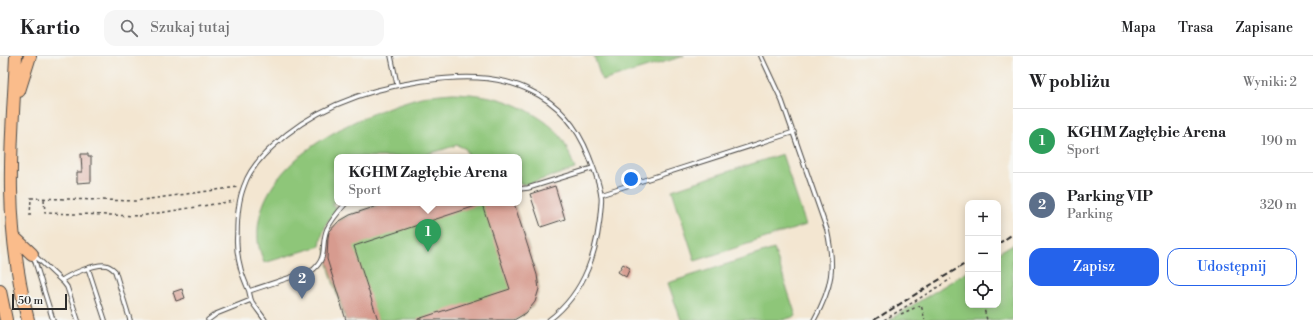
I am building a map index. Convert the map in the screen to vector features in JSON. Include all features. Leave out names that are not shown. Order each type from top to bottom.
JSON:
[{"type":"main road","points":[[16,56],[11,169],[12,211],[18,272],[28,320]]},
{"type":"main road","points":[[13,117],[20,87],[30,56]]},
{"type":"main road","points":[[14,237],[32,254]]},
{"type":"main road","points":[[0,291],[6,320]]},
{"type":"lane","points":[[391,56],[397,84]]},
{"type":"lane","points":[[761,56],[782,101],[794,132],[827,230],[831,250],[832,268],[830,286],[823,304],[814,320]]},
{"type":"lane","points":[[265,320],[251,300],[241,270],[236,242],[237,216],[244,186],[261,157],[282,137],[325,109],[372,91],[397,84],[440,78],[484,78],[507,82],[531,90],[552,103],[572,123],[585,148],[601,194],[600,227],[586,276],[570,299],[549,320]]},
{"type":"lane","points":[[601,194],[794,132]]},
{"type":"lane","points":[[522,188],[528,188],[593,168]]},
{"type":"lane","points":[[249,291],[313,270],[323,258],[327,230],[343,206]]},
{"type":"lane","points":[[32,254],[62,280],[67,287],[78,320]]},
{"type":"lane","points":[[32,254],[53,320]]},
{"type":"lane","points":[[62,280],[88,268],[105,264],[111,267],[115,271],[130,320]]},
{"type":"lane","points":[[88,268],[105,320]]},
{"type":"lane","points":[[208,320],[216,314],[251,300]]},
{"type":"path","points":[[30,216],[31,198],[135,201],[244,186]]},
{"type":"path","points":[[44,199],[45,213],[140,216],[240,200]]},
{"type":"path","points":[[884,320],[951,279]]},
{"type":"path","points":[[901,314],[921,305],[925,320]]},
{"type":"path","points":[[984,308],[987,320]]},
{"type":"green space","points":[[594,56],[684,56],[602,81]]},
{"type":"green space","points":[[453,93],[487,96],[508,102],[528,111],[552,127],[558,133],[568,150],[575,169],[528,184],[522,184],[522,154],[468,154],[466,149],[457,145],[428,154],[334,154],[334,203],[332,205],[337,209],[326,226],[322,235],[320,246],[264,263],[258,243],[261,213],[272,188],[289,166],[311,147],[336,131],[389,107],[434,95]]},
{"type":"green space","points":[[782,154],[806,225],[695,261],[672,190]]},
{"type":"green space","points":[[377,206],[515,206],[537,275],[539,289],[535,302],[526,313],[514,320],[346,320],[327,261],[326,245],[327,238],[334,226],[343,218]]},
{"type":"green space","points":[[1013,244],[1013,320],[889,320],[965,273],[965,308],[1001,308],[1001,251]]},
{"type":"green space","points":[[774,249],[796,316],[783,320],[681,320],[668,283]]},
{"type":"building","points":[[81,154],[88,154],[88,157],[91,157],[91,182],[77,183],[77,172],[82,172]]},
{"type":"building","points":[[555,186],[565,219],[541,227],[530,194]]},
{"type":"building","points":[[377,206],[476,206],[354,246],[378,320],[346,320],[327,259],[329,232],[338,222],[350,215]]},
{"type":"building","points":[[483,206],[515,206],[537,275],[539,289],[535,302],[526,313],[514,320],[418,320],[418,319],[510,289]]},
{"type":"building","points":[[623,264],[630,268],[626,277],[618,272]]},
{"type":"building","points":[[182,289],[185,298],[176,301],[173,292]]},
{"type":"railway","points":[[1001,242],[1013,234]]},
{"type":"railway","points":[[874,320],[965,264]]},
{"type":"place","name":"KGHM Zagłębie Arena","points":[[428,252]]},
{"type":"place","name":"Parking VIP","points":[[302,299]]}]
